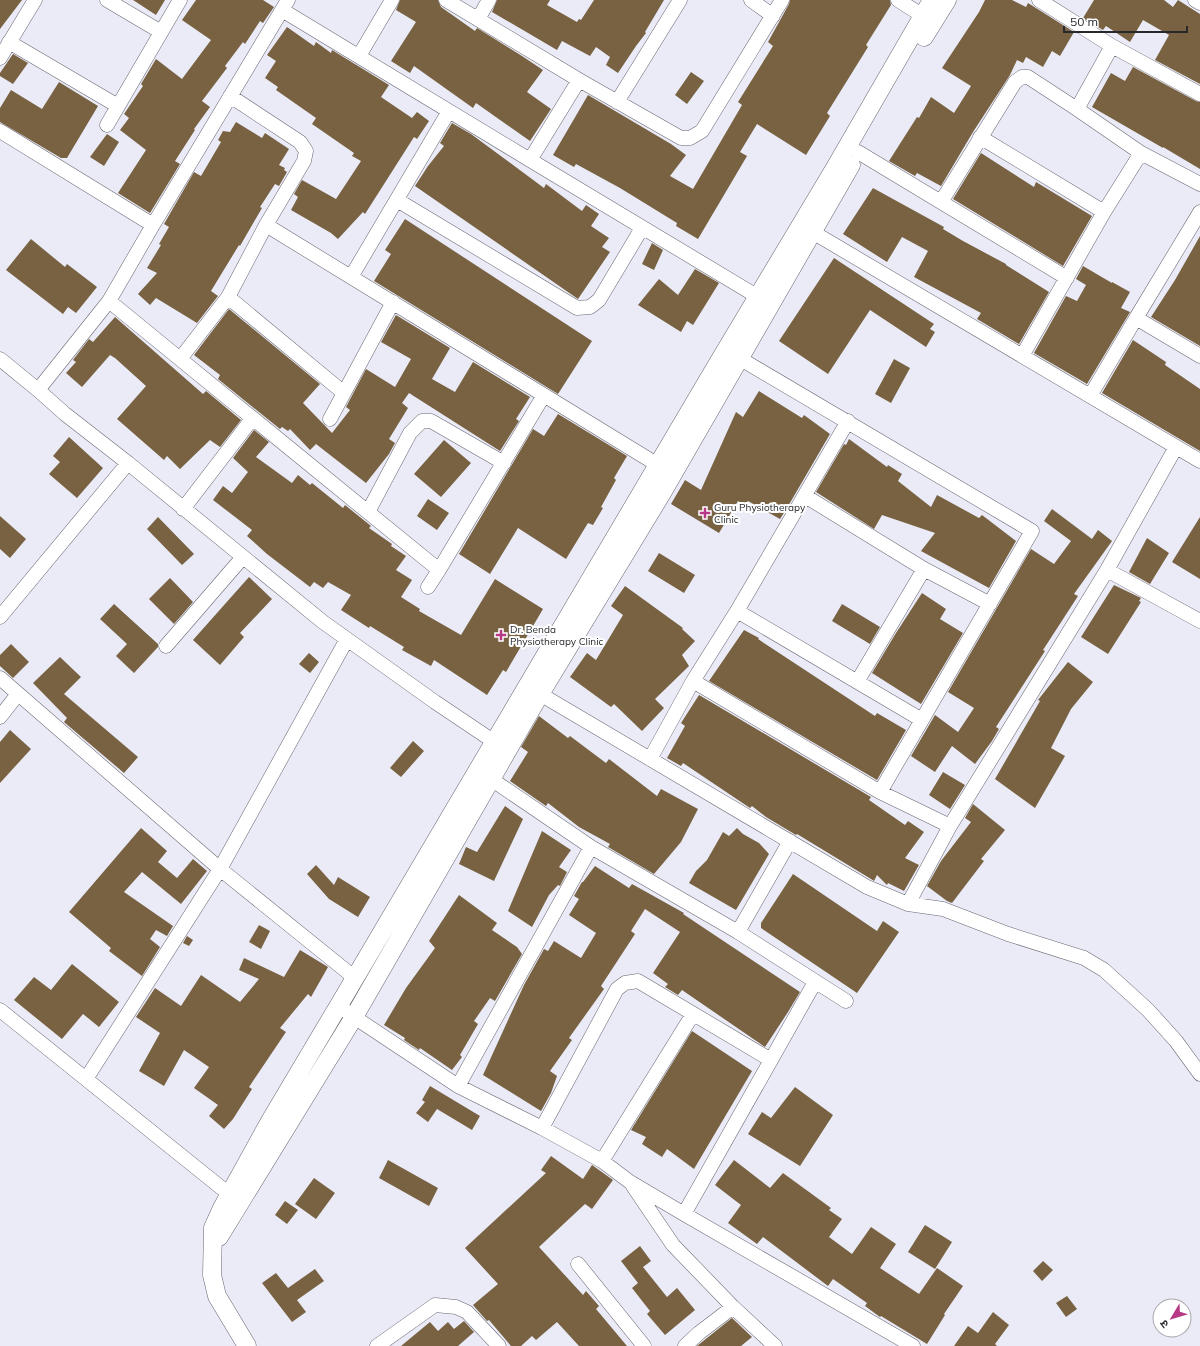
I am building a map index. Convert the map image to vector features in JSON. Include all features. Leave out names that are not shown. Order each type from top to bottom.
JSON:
[{"type":"street","points":[[0,58],[35,0]]},
{"type":"street","points":[[107,0],[161,32]]},
{"type":"street","points":[[107,125],[180,0]]},
{"type":"street","points":[[359,56],[392,0]]},
{"type":"street","points":[[446,0],[579,80],[681,138],[690,138],[702,131],[782,0]]},
{"type":"street","points":[[478,19],[489,0]]},
{"type":"street","points":[[617,102],[680,0]]},
{"type":"street","points":[[751,0],[773,16]]},
{"type":"street","points":[[898,0],[929,12]]},
{"type":"street","points":[[247,1346],[217,1296],[212,1275],[213,1228],[229,1194],[270,1121],[340,1006],[355,978],[501,746],[658,465],[764,301],[807,229],[929,12],[947,0]]},
{"type":"street","points":[[1039,0],[1112,46],[1200,94]]},
{"type":"street","points":[[1195,0],[1200,3]]},
{"type":"street","points":[[38,390],[109,301],[285,5],[359,56],[764,301]]},
{"type":"street","points":[[807,229],[858,152],[929,12]]},
{"type":"street","points":[[9,42],[118,106]]},
{"type":"street","points":[[1077,109],[1112,46]]},
{"type":"street","points":[[941,202],[1015,82],[1022,77],[1028,77],[1141,153],[1200,184]]},
{"type":"street","points":[[530,160],[579,80]]},
{"type":"street","points":[[180,359],[228,297],[266,225],[304,161],[306,151],[300,142],[230,96]]},
{"type":"street","points":[[351,277],[449,111]]},
{"type":"street","points":[[0,131],[153,225]]},
{"type":"street","points":[[980,137],[1104,212]]},
{"type":"street","points":[[858,152],[1067,278]]},
{"type":"street","points":[[1022,356],[1104,212],[1141,153]]},
{"type":"street","points":[[397,200],[577,308],[590,307],[599,300],[642,228]]},
{"type":"street","points":[[1090,396],[1200,212]]},
{"type":"street","points":[[266,225],[658,465]]},
{"type":"street","points":[[807,229],[1200,461]]},
{"type":"street","points":[[228,297],[344,393]]},
{"type":"street","points":[[109,301],[439,570]]},
{"type":"street","points":[[212,1248],[354,1017],[491,779],[501,746],[540,694],[662,493],[739,358],[764,301]]},
{"type":"street","points":[[330,419],[393,302]]},
{"type":"street","points":[[1136,318],[1200,356]]},
{"type":"street","points":[[739,358],[1032,531],[880,792]]},
{"type":"street","points":[[0,359],[38,390],[64,414],[128,463],[323,622],[501,746]]},
{"type":"street","points":[[428,587],[544,395]]},
{"type":"street","points":[[183,509],[252,419]]},
{"type":"street","points":[[368,512],[410,434],[422,421],[431,421],[504,463]]},
{"type":"street","points":[[650,759],[693,681],[737,611],[848,421]]},
{"type":"street","points":[[908,904],[950,826],[1107,570],[1176,447]]},
{"type":"street","points":[[0,617],[128,463]]},
{"type":"street","points":[[805,496],[924,569],[990,604]]},
{"type":"street","points":[[166,646],[243,557]]},
{"type":"street","points":[[857,682],[924,569]]},
{"type":"street","points":[[1107,570],[1200,620]]},
{"type":"street","points":[[737,611],[922,720]]},
{"type":"street","points":[[86,1080],[220,869],[347,639]]},
{"type":"street","points":[[0,678],[220,869],[355,978]]},
{"type":"street","points":[[693,681],[880,792],[950,826]]},
{"type":"street","points":[[0,717],[18,694]]},
{"type":"street","points":[[540,694],[867,887],[908,904],[943,909],[1008,934],[1084,958],[1104,970],[1148,1010],[1176,1041],[1200,1074]]},
{"type":"street","points":[[491,779],[591,847],[738,932],[846,1001]]},
{"type":"street","points":[[738,932],[790,841]]},
{"type":"street","points":[[458,1086],[591,847]]},
{"type":"street","points":[[542,1128],[617,990],[625,983],[638,981],[771,1060]]},
{"type":"street","points":[[684,1214],[815,982]]},
{"type":"street","points":[[340,1006],[354,1017],[458,1086],[542,1128],[602,1161],[630,1182],[913,1346]]},
{"type":"street","points":[[0,1010],[229,1194]]},
{"type":"street","points":[[602,1161],[693,1014]]},
{"type":"street","points":[[630,1182],[673,1245],[775,1346]]},
{"type":"street","points":[[578,1264],[644,1346]]},
{"type":"street","points":[[377,1346],[435,1305],[456,1307],[467,1312],[499,1346]]},
{"type":"street","points":[[685,1346],[699,1333],[734,1307]]},
{"type":"building","points":[[0,0],[22,0],[0,29]]},
{"type":"building","points":[[133,0],[165,0],[156,15]]},
{"type":"building","points":[[196,0],[263,0],[274,7],[263,23],[260,21],[245,44],[243,42],[225,66],[227,68],[202,101],[210,107],[194,129],[195,130],[175,161],[180,164],[150,213],[118,193],[146,150],[120,130],[129,118],[124,114],[143,86],[141,84],[156,59],[182,79],[211,40],[182,20]]},
{"type":"building","points":[[400,0],[438,0],[441,7],[475,31],[477,28],[543,70],[527,92],[551,109],[530,141],[476,103],[473,108],[414,66],[410,73],[391,61],[416,22],[396,10]]},
{"type":"building","points":[[497,0],[550,0],[547,5],[577,22],[579,19],[581,20],[594,0],[664,0],[645,32],[646,33],[618,73],[606,65],[610,57],[596,47],[590,56],[562,41],[557,50],[492,12]]},
{"type":"building","points":[[790,0],[890,0],[891,5],[866,45],[868,47],[827,113],[830,116],[806,155],[757,124],[740,152],[747,156],[698,239],[676,226],[677,223],[620,188],[576,164],[574,167],[553,155],[588,95],[671,144],[686,155],[670,176],[693,189],[742,105],[738,102],[773,46],[768,42]]},
{"type":"building","points":[[985,0],[1012,0],[1026,7],[1028,3],[1074,32],[1060,56],[1052,51],[1043,67],[1026,57],[1023,63],[1017,60],[1010,75],[973,132],[941,186],[917,173],[915,176],[889,161],[917,117],[919,118],[931,97],[954,113],[971,86],[942,68],[979,12]]},
{"type":"building","points":[[1094,0],[1164,0],[1173,7],[1178,0],[1200,14],[1200,84],[1155,60],[1169,35],[1143,20],[1130,42],[1106,26],[1103,30],[1083,18]]},
{"type":"building","points":[[287,27],[314,46],[316,42],[331,53],[332,50],[389,85],[381,97],[412,118],[417,112],[429,121],[417,139],[414,137],[365,214],[363,212],[338,239],[331,233],[291,210],[298,197],[294,194],[302,180],[336,199],[361,161],[352,156],[354,153],[312,124],[316,118],[276,90],[278,87],[265,78],[276,61],[267,55]]},
{"type":"building","points":[[13,54],[28,63],[13,84],[0,76],[0,73]]},
{"type":"building","points":[[1133,67],[1200,102],[1200,169],[1092,107],[1111,73],[1125,81]]},
{"type":"building","points":[[691,72],[704,81],[687,104],[675,95]]},
{"type":"building","points":[[59,82],[98,106],[67,158],[61,158],[0,122],[0,108],[11,90],[42,109]]},
{"type":"building","points":[[236,122],[262,138],[265,133],[289,149],[279,165],[285,168],[284,170],[287,172],[279,186],[275,184],[260,207],[262,208],[240,246],[239,245],[211,291],[218,296],[197,323],[156,298],[150,305],[138,294],[157,273],[147,268],[161,245],[159,244],[169,227],[164,224],[194,172],[201,176],[221,142],[218,140],[223,131],[230,132]]},
{"type":"building","points":[[452,123],[471,134],[544,188],[546,184],[582,211],[586,205],[599,214],[591,226],[609,238],[602,247],[610,252],[578,299],[415,186],[428,166],[444,146],[440,143]]},
{"type":"building","points":[[107,134],[119,142],[104,166],[90,157]]},
{"type":"building","points":[[981,153],[1034,187],[1036,182],[1092,216],[1063,266],[953,199]]},
{"type":"building","points":[[873,188],[944,227],[943,229],[1006,264],[1049,292],[1019,344],[977,319],[981,313],[914,277],[928,251],[902,237],[887,262],[843,234]]},
{"type":"building","points":[[405,219],[592,341],[558,394],[374,281],[391,254],[385,250]]},
{"type":"building","points":[[1200,236],[1200,346],[1151,317],[1175,280]]},
{"type":"building","points":[[31,239],[65,267],[67,264],[97,287],[76,313],[68,307],[63,314],[6,270]]},
{"type":"building","points":[[652,243],[663,250],[654,270],[642,264]]},
{"type":"building","points":[[834,258],[934,324],[930,329],[935,332],[926,347],[870,310],[828,374],[779,341]]},
{"type":"building","points":[[1083,266],[1130,292],[1121,308],[1130,312],[1087,384],[1034,353],[1066,296],[1077,301],[1086,285],[1076,279]]},
{"type":"building","points":[[695,269],[719,283],[693,325],[687,321],[681,332],[638,305],[659,279],[678,295]]},
{"type":"building","points":[[229,309],[320,384],[303,403],[332,433],[350,410],[346,407],[366,369],[395,387],[411,359],[381,342],[396,315],[450,348],[432,379],[455,392],[473,362],[530,397],[516,419],[519,421],[500,451],[409,393],[402,403],[408,408],[389,439],[395,443],[389,454],[366,483],[316,444],[310,450],[290,429],[288,431],[282,427],[280,429],[218,379],[220,375],[194,355]]},
{"type":"building","points":[[115,317],[203,394],[206,391],[241,420],[220,447],[210,440],[180,469],[167,456],[164,460],[117,419],[146,386],[115,358],[110,355],[82,387],[66,373],[76,362],[73,360],[89,339],[93,342]]},
{"type":"building","points":[[1133,340],[1166,362],[1165,365],[1200,389],[1200,451],[1102,393]]},
{"type":"building","points":[[894,359],[910,368],[891,403],[875,394]]},
{"type":"building","points":[[759,391],[802,418],[804,415],[830,434],[780,519],[748,501],[745,506],[738,501],[719,533],[671,504],[685,480],[701,490],[736,412],[743,417]]},
{"type":"building","points":[[558,414],[627,456],[614,478],[616,480],[593,525],[588,523],[566,559],[518,528],[490,574],[459,554],[533,429],[544,436]]},
{"type":"building","points":[[254,430],[269,442],[256,457],[292,483],[298,475],[310,485],[312,483],[343,508],[345,505],[371,526],[369,528],[406,556],[396,570],[412,580],[401,597],[420,609],[419,611],[461,635],[495,579],[543,609],[506,672],[503,670],[487,695],[434,660],[431,666],[402,650],[404,647],[370,626],[369,628],[341,610],[351,595],[328,582],[323,588],[314,582],[310,587],[267,554],[247,536],[252,530],[213,500],[223,486],[232,493],[248,472],[233,458]]},
{"type":"building","points":[[69,437],[103,468],[77,498],[49,474],[60,462],[53,456]]},
{"type":"building","points":[[849,439],[887,467],[888,465],[902,474],[898,481],[931,507],[937,495],[979,518],[982,515],[1016,541],[989,588],[921,551],[935,533],[882,515],[874,529],[816,492],[844,444],[846,445]]},
{"type":"building","points":[[444,440],[471,463],[441,497],[414,474]]},
{"type":"building","points":[[428,499],[449,513],[437,530],[417,516]]},
{"type":"building","points":[[1052,509],[1092,539],[1098,530],[1112,541],[1074,594],[1078,596],[1043,650],[1045,651],[996,727],[999,729],[992,741],[975,764],[952,746],[935,772],[911,756],[935,715],[958,732],[974,708],[948,692],[1031,549],[1054,564],[1071,541],[1044,521]]},
{"type":"building","points":[[0,516],[26,539],[10,558],[0,549]]},
{"type":"building","points":[[158,517],[194,554],[182,565],[147,529]]},
{"type":"building","points":[[1200,517],[1200,579],[1172,562]]},
{"type":"building","points":[[1147,538],[1169,553],[1150,584],[1129,572]]},
{"type":"building","points":[[659,553],[695,575],[684,593],[648,571]]},
{"type":"building","points":[[249,577],[272,599],[240,633],[244,637],[220,665],[193,640]]},
{"type":"building","points":[[170,578],[193,602],[174,624],[149,599]]},
{"type":"building","points":[[1114,585],[1141,598],[1139,601],[1141,602],[1108,654],[1081,637]]},
{"type":"building","points":[[625,586],[683,628],[682,629],[695,641],[682,655],[689,666],[655,699],[664,708],[642,731],[614,704],[611,707],[570,677],[587,653],[596,660],[623,615],[611,606]]},
{"type":"building","points":[[922,593],[946,609],[940,619],[963,633],[921,704],[872,673]]},
{"type":"building","points":[[114,604],[158,644],[158,647],[134,673],[116,656],[127,644],[100,619]]},
{"type":"building","points":[[842,604],[880,627],[870,644],[832,621]]},
{"type":"building","points":[[744,630],[759,638],[758,639],[875,716],[877,713],[906,730],[877,780],[709,681]]},
{"type":"building","points":[[11,644],[29,662],[13,678],[0,666],[0,655]]},
{"type":"building","points":[[309,653],[319,662],[310,673],[299,664]]},
{"type":"building","points":[[60,657],[81,677],[64,694],[138,757],[124,773],[64,722],[67,718],[33,683]]},
{"type":"building","points":[[1068,662],[1093,682],[1071,709],[1051,748],[1065,756],[1035,808],[995,779],[1040,701],[1038,700]]},
{"type":"building","points":[[699,695],[871,797],[869,800],[905,825],[908,821],[924,832],[905,858],[919,865],[904,891],[888,883],[887,885],[877,875],[874,881],[766,817],[752,806],[750,808],[683,763],[681,766],[667,758],[685,726],[681,723]]},
{"type":"building","points":[[539,716],[568,738],[570,736],[606,763],[609,759],[657,796],[661,789],[698,809],[681,842],[654,874],[608,847],[610,844],[579,827],[548,803],[546,806],[510,781],[528,752],[521,747]]},
{"type":"building","points":[[10,730],[31,749],[0,783],[0,742]]},
{"type":"building","points":[[413,741],[424,751],[401,777],[390,768]]},
{"type":"building","points":[[943,772],[965,785],[950,809],[929,795]]},
{"type":"building","points":[[973,804],[1005,830],[981,859],[984,861],[952,903],[927,886],[941,861],[971,822],[965,818]]},
{"type":"building","points":[[505,806],[523,819],[494,881],[459,864],[466,847],[477,852]]},
{"type":"building","points":[[141,828],[167,851],[158,862],[177,878],[193,859],[207,871],[181,904],[142,872],[124,892],[173,926],[167,936],[156,930],[150,939],[160,947],[142,976],[109,951],[111,948],[69,912]]},
{"type":"building","points":[[737,828],[743,834],[759,843],[769,854],[736,910],[689,883],[696,871],[707,860],[723,832],[729,836]]},
{"type":"building","points":[[542,831],[571,850],[559,867],[567,872],[560,886],[558,885],[549,895],[532,927],[508,911]]},
{"type":"building","points":[[316,865],[334,885],[338,877],[370,897],[358,917],[329,899],[307,874]]},
{"type":"building","points":[[595,866],[629,888],[632,884],[684,913],[683,914],[800,992],[765,1047],[682,990],[678,995],[665,987],[668,984],[653,973],[680,932],[645,909],[631,931],[635,934],[601,986],[604,989],[569,1038],[572,1040],[550,1071],[557,1076],[551,1093],[541,1111],[483,1075],[524,985],[544,949],[548,951],[554,941],[581,958],[596,933],[569,915],[579,899],[574,896],[582,882]]},
{"type":"building","points":[[793,874],[877,931],[883,921],[899,932],[857,993],[761,928],[761,923]]},
{"type":"building","points":[[459,895],[497,923],[492,930],[517,947],[522,954],[495,1001],[490,998],[474,1021],[478,1024],[460,1055],[462,1057],[452,1070],[420,1048],[419,1050],[404,1040],[405,1038],[384,1025],[406,988],[435,948],[429,941]]},
{"type":"building","points":[[259,925],[270,931],[261,949],[249,942]]},
{"type":"building","points":[[187,936],[193,940],[189,946],[183,943]]},
{"type":"building","points":[[300,950],[328,967],[311,997],[308,994],[280,1028],[286,1032],[249,1087],[252,1089],[233,1119],[224,1129],[209,1116],[218,1105],[194,1088],[209,1067],[184,1050],[164,1086],[139,1071],[160,1033],[136,1017],[155,988],[181,1006],[201,975],[240,1002],[259,979],[239,970],[244,958],[284,977]]},
{"type":"building","points":[[72,964],[119,1002],[99,1027],[83,1014],[62,1039],[14,1000],[34,977],[51,990]]},
{"type":"building","points":[[692,1031],[752,1071],[694,1169],[667,1149],[662,1157],[642,1144],[646,1137],[631,1130]]},
{"type":"building","points":[[430,1086],[480,1116],[472,1130],[437,1109],[428,1122],[416,1113],[425,1102],[422,1100]]},
{"type":"building","points":[[795,1087],[833,1115],[800,1166],[748,1134],[762,1112],[771,1118]]},
{"type":"building","points":[[551,1156],[583,1179],[592,1165],[613,1180],[592,1209],[585,1204],[539,1247],[583,1295],[586,1291],[599,1306],[596,1309],[627,1346],[579,1346],[557,1322],[536,1340],[532,1336],[521,1346],[511,1346],[489,1320],[487,1321],[473,1305],[498,1284],[465,1248],[546,1173],[541,1170]]},
{"type":"building","points":[[388,1160],[438,1188],[429,1206],[379,1178]]},
{"type":"building","points":[[734,1160],[770,1188],[783,1173],[831,1208],[829,1210],[842,1219],[829,1237],[852,1254],[871,1227],[896,1244],[880,1268],[919,1294],[937,1268],[963,1286],[944,1314],[945,1315],[927,1344],[881,1316],[880,1317],[865,1306],[867,1303],[833,1279],[828,1286],[763,1237],[757,1244],[728,1223],[741,1205],[715,1185]]},
{"type":"building","points":[[314,1178],[335,1193],[316,1219],[295,1204]]},
{"type":"building","points":[[285,1201],[298,1210],[287,1224],[275,1215]]},
{"type":"building","points":[[925,1225],[952,1242],[935,1269],[908,1252]]},
{"type":"building","points":[[640,1246],[651,1261],[643,1267],[667,1297],[677,1288],[695,1310],[665,1335],[647,1314],[650,1311],[632,1288],[638,1283],[621,1261]]},
{"type":"building","points":[[1043,1261],[1053,1270],[1042,1281],[1033,1271]]},
{"type":"building","points":[[315,1269],[324,1281],[297,1300],[306,1312],[292,1322],[262,1283],[276,1273],[288,1288]]},
{"type":"building","points":[[1067,1296],[1077,1309],[1066,1317],[1056,1303]]},
{"type":"building","points":[[993,1312],[1009,1325],[995,1344],[997,1346],[954,1346],[968,1326],[978,1333]]},
{"type":"building","points":[[732,1318],[752,1337],[741,1346],[697,1346]]},
{"type":"building","points":[[464,1321],[474,1332],[458,1346],[401,1346],[430,1322],[438,1331],[448,1322],[454,1329]]},
{"type":"place","name":"Guru Physiotherapy Clinic","points":[[705,513]]},
{"type":"place","name":"Dr. Benda Physiotherapy Clinic","points":[[501,635]]}]
